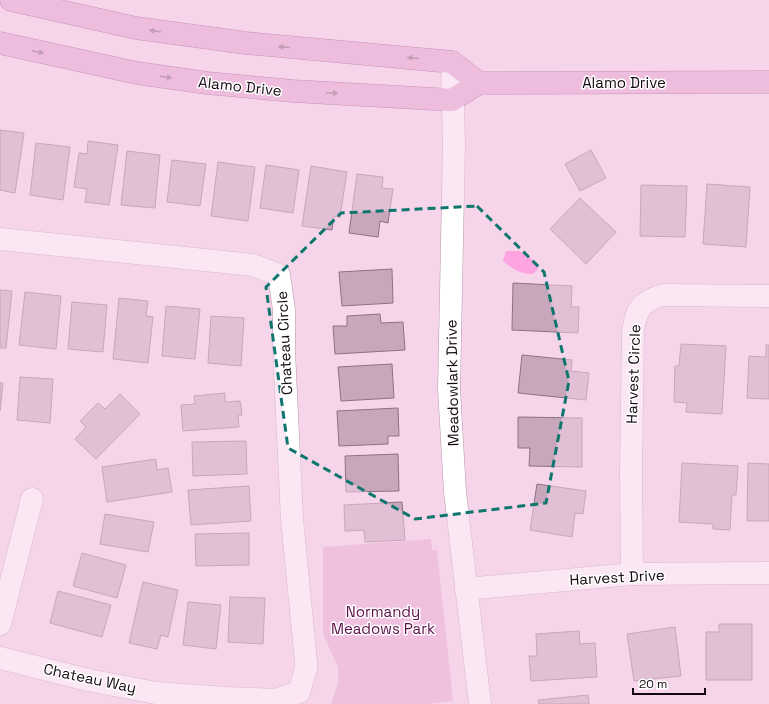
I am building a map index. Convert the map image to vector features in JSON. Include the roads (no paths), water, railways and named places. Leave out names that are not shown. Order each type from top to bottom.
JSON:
[{"type":"main road","points":[[12,0],[144,29],[246,43],[452,62],[479,83],[452,100]]},
{"type":"main road","name":"Alamo Drive","points":[[0,43],[138,73],[207,83],[293,91],[452,100]]},
{"type":"main road","name":"Alamo Drive","points":[[479,83],[769,82]]},
{"type":"street","name":"Meadowlark Drive","points":[[452,62],[454,145],[449,389],[455,492],[480,704]]},
{"type":"street","name":"Chateau Circle","points":[[0,239],[253,265],[279,275],[284,310],[284,351],[292,519],[306,662],[306,669],[299,692]]},
{"type":"street","name":"Harvest Circle","points":[[632,574],[631,474],[633,331],[635,316],[641,306],[652,298],[663,295],[769,296]]},
{"type":"street","points":[[0,624],[32,499]]},
{"type":"street","name":"Harvest Drive","points":[[466,589],[632,574],[769,573]]},
{"type":"street","name":"Chateau Way","points":[[0,658],[88,680],[156,693],[275,700],[299,692]]},
{"type":"park label","name":"Normandy Meadows Park","points":[[383,620]]}]
